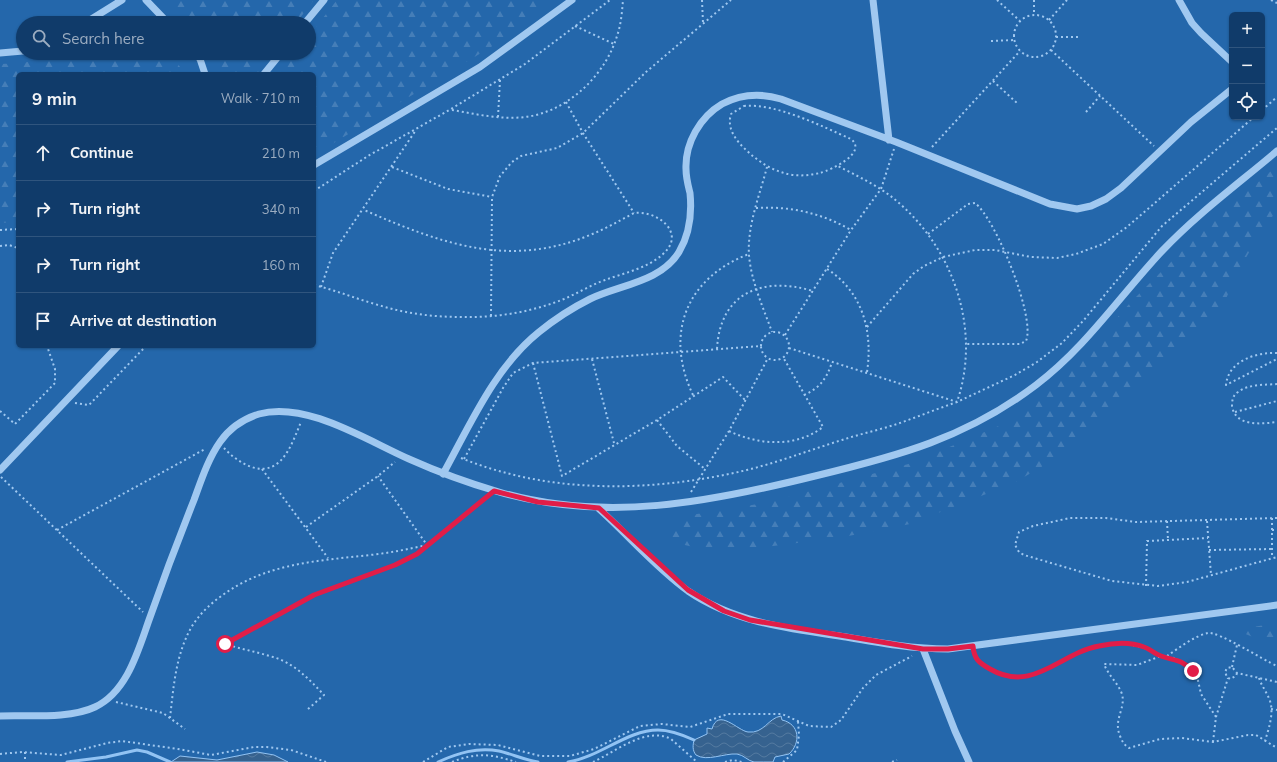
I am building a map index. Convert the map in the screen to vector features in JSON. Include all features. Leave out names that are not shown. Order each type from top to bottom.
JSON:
[{"type":"street","points":[[96,16],[122,0]]},
{"type":"street","points":[[146,0],[161,16]]},
{"type":"street","points":[[311,16],[324,0]]},
{"type":"street","points":[[316,163],[480,67],[572,0]]},
{"type":"street","points":[[873,0],[892,141]]},
{"type":"street","points":[[1179,0],[1192,23],[1229,59]]},
{"type":"street","points":[[0,53],[16,52]]},
{"type":"street","points":[[200,60],[205,72]]},
{"type":"street","points":[[266,72],[275,60]]},
{"type":"street","points":[[443,474],[491,390],[515,356],[539,332],[567,312],[590,299],[657,274],[674,258],[685,236],[690,214],[686,170],[688,150],[695,132],[714,110],[735,98],[752,95],[770,96],[926,154],[1050,204],[1077,208],[1099,203],[1114,193],[1191,122],[1229,91]]},
{"type":"street","points":[[0,716],[73,713],[93,708],[107,700],[121,684],[132,664],[190,510],[213,454],[219,443],[228,433],[248,418],[271,411],[287,410],[305,414],[342,428],[443,474],[494,491],[538,502],[599,508],[684,504],[766,488],[902,454],[966,428],[1021,396],[1076,351],[1173,240],[1192,222],[1277,151]]},
{"type":"street","points":[[0,470],[116,348]]},
{"type":"street","points":[[599,508],[676,581],[688,590],[724,611],[750,620],[923,649],[948,649],[973,646],[1277,605]]},
{"type":"street","points":[[923,649],[955,731],[969,762]]},
{"type":"path","points":[[316,190],[368,156],[417,129],[525,64],[610,0]]},
{"type":"path","points":[[451,109],[498,117],[526,117],[538,114],[566,102],[576,95],[596,75],[614,44],[619,27],[623,0]]},
{"type":"path","points":[[702,0],[703,23]]},
{"type":"path","points":[[491,316],[492,197],[500,176],[516,158],[557,148],[583,133],[646,72],[731,0]]},
{"type":"path","points":[[997,0],[1020,21]]},
{"type":"path","points":[[1034,0],[1034,15]]},
{"type":"path","points":[[1049,20],[1067,0]]},
{"type":"path","points":[[1271,0],[1277,3]]},
{"type":"path","points":[[1034,15],[1044,17],[1049,20],[1055,28],[1056,38],[1050,50],[1044,55],[1035,57],[1026,55],[1020,51],[1015,40],[1015,30],[1020,21],[1026,17],[1034,15]]},
{"type":"path","points":[[575,26],[614,44]]},
{"type":"path","points":[[1056,38],[1080,37]]},
{"type":"path","points":[[991,41],[1015,40]]},
{"type":"path","points":[[1050,50],[1159,151]]},
{"type":"path","points":[[926,154],[1020,51]]},
{"type":"path","points":[[498,117],[500,80]]},
{"type":"path","points":[[993,81],[1017,103]]},
{"type":"path","points":[[1086,112],[1100,96]]},
{"type":"path","points":[[1265,107],[1277,97]]},
{"type":"path","points":[[566,102],[583,133],[634,213]]},
{"type":"path","points":[[752,106],[768,107],[851,139],[855,144],[855,149],[850,156],[838,166],[819,174],[801,176],[784,173],[768,167],[750,153],[735,138],[732,131],[730,118],[731,114],[739,108],[752,106]]},
{"type":"path","points":[[867,327],[913,274],[924,266],[943,257],[975,250],[995,250],[1024,256],[1057,258],[1076,254],[1104,244],[1127,227],[1251,120]]},
{"type":"path","points":[[454,456],[506,473],[545,481],[585,486],[651,484],[699,480],[748,469],[897,424],[957,402],[1016,375],[1037,362],[1062,342],[1083,322],[1162,226],[1277,128]]},
{"type":"path","points":[[321,287],[333,254],[417,129]]},
{"type":"path","points":[[784,336],[852,230],[881,189],[892,141]]},
{"type":"path","points":[[838,166],[881,189],[904,208],[928,234],[943,257],[962,310],[966,344],[966,368],[957,402]]},
{"type":"path","points":[[392,167],[448,189],[492,197]]},
{"type":"path","points":[[768,167],[756,208],[751,232],[749,254],[757,289],[772,332]]},
{"type":"path","points":[[928,234],[968,204],[975,203],[989,222],[1006,253],[1012,269],[1022,303],[1027,332],[1026,340],[1020,344],[966,344]]},
{"type":"path","points":[[756,208],[772,207],[800,210],[833,220],[852,230]]},
{"type":"path","points":[[316,286],[376,305],[415,314],[456,317],[491,316],[534,308],[564,299],[594,284],[639,268],[662,255],[670,242],[670,232],[667,224],[661,219],[650,213],[634,213],[590,235],[556,246],[516,251],[491,251],[468,247],[424,235],[364,210]]},
{"type":"path","points":[[0,230],[16,229]]},
{"type":"path","points":[[0,246],[9,245],[16,247]]},
{"type":"path","points":[[693,395],[684,371],[681,352],[684,316],[698,289],[706,279],[726,264],[749,254]]},
{"type":"path","points":[[827,269],[842,280],[860,307],[867,327],[869,348],[867,372]]},
{"type":"path","points":[[717,349],[718,334],[724,315],[738,298],[757,289],[783,285],[813,291]]},
{"type":"path","points":[[772,332],[781,333],[784,336],[787,339],[789,348],[783,357],[776,360],[768,358],[764,354],[761,346],[764,337],[772,332]]},
{"type":"path","points":[[464,459],[503,388],[513,373],[534,363],[761,346]]},
{"type":"path","points":[[0,411],[16,424],[55,383],[56,374],[48,348]]},
{"type":"path","points":[[66,401],[89,405],[144,348]]},
{"type":"path","points":[[789,348],[957,402]]},
{"type":"path","points":[[1277,353],[1256,354],[1242,361],[1228,376],[1226,385],[1277,359]]},
{"type":"path","points":[[729,431],[744,437],[770,442],[795,440],[815,433],[823,427],[783,357]]},
{"type":"path","points":[[699,480],[729,431],[768,358]]},
{"type":"path","points":[[592,359],[614,443]]},
{"type":"path","points":[[804,395],[820,385],[827,375],[832,362]]},
{"type":"path","points":[[534,363],[562,476],[614,443],[657,420],[722,377],[745,400]]},
{"type":"path","points":[[1277,384],[1252,386],[1239,391],[1233,397],[1232,401],[1238,417],[1246,422],[1259,424],[1277,422]]},
{"type":"path","points":[[1235,412],[1253,406],[1277,401]]},
{"type":"path","points":[[219,443],[241,464],[262,469],[274,465],[284,458],[305,414]]},
{"type":"path","points":[[657,420],[677,446],[706,469]]},
{"type":"path","points":[[57,530],[207,448]]},
{"type":"path","points":[[306,527],[378,476],[402,456]]},
{"type":"path","points":[[262,469],[328,559]]},
{"type":"path","points":[[0,476],[149,619]]},
{"type":"path","points":[[378,476],[427,545]]},
{"type":"path","points":[[308,709],[324,695],[304,674],[284,661],[225,644],[314,595],[395,565],[417,554],[494,491]]},
{"type":"path","points":[[1277,518],[1136,522],[1090,518],[1070,518],[1023,529],[1017,536],[1016,549],[1024,555],[1112,581],[1146,586],[1175,585],[1277,557]]},
{"type":"path","points":[[1272,518],[1272,558]]},
{"type":"path","points":[[1167,521],[1168,540]]},
{"type":"path","points":[[1207,521],[1211,575]]},
{"type":"path","points":[[1272,530],[1277,530]]},
{"type":"path","points":[[1146,586],[1147,541],[1208,538]]},
{"type":"path","points":[[170,718],[177,666],[182,646],[191,628],[205,610],[225,593],[261,574],[282,567],[328,559],[393,552],[427,545]]},
{"type":"path","points":[[1209,550],[1272,549]]},
{"type":"path","points":[[1166,656],[1206,634],[1219,635],[1277,666]]},
{"type":"path","points":[[973,646],[975,658],[982,664],[1003,675],[1018,677],[1034,675],[1087,649],[1106,645],[1137,645],[1161,656]]},
{"type":"path","points":[[1232,667],[1237,645]]},
{"type":"path","points":[[424,762],[448,747],[469,744],[498,745],[540,756],[570,756],[594,749],[640,726],[662,724],[690,727],[728,714],[782,714],[816,728],[824,728],[835,725],[846,713],[863,688],[876,675],[923,649]]},
{"type":"path","points":[[1216,718],[1201,694],[1199,681],[1193,671],[1184,662],[1166,656],[1161,656],[1137,665],[1104,664],[1107,672],[1122,693],[1123,702],[1118,727],[1124,744],[1131,748],[1155,740],[1167,738],[1214,742],[1248,735],[1256,736],[1277,748]]},
{"type":"path","points":[[1232,667],[1237,673],[1277,682]]},
{"type":"path","points":[[1214,742],[1216,718],[1228,678],[1225,672],[1227,668],[1232,667]]},
{"type":"path","points":[[1228,678],[1234,678],[1237,673]]},
{"type":"path","points":[[1259,678],[1262,688],[1270,700],[1272,709],[1265,741]]},
{"type":"path","points":[[107,700],[163,713],[185,729]]},
{"type":"path","points":[[1272,709],[1277,710]]},
{"type":"path","points":[[783,762],[797,750],[799,735],[798,721]]},
{"type":"path","points":[[593,762],[636,740],[652,736],[671,739],[697,762]]},
{"type":"path","points":[[0,754],[24,752],[61,755],[107,743],[122,741],[211,755],[254,747],[267,747],[291,750],[326,762]]},
{"type":"path","points":[[24,752],[25,762]]},
{"type":"path","points":[[452,762],[478,755],[498,756],[516,762]]},
{"type":"path","points":[[725,762],[733,760],[742,762]]},
{"type":"path","points":[[892,762],[897,760]]},
{"type":"green space","points":[[0,0],[1277,0],[1277,762],[0,762]]},
{"type":"green space","points":[[164,0],[314,0],[301,16],[179,16]]},
{"type":"green space","points":[[337,0],[553,0],[499,42],[316,154],[316,72],[281,72],[290,60],[316,60],[316,27]]},
{"type":"green space","points":[[34,60],[175,60],[184,72],[16,72],[16,222],[0,223],[0,64],[24,63]]},
{"type":"green space","points":[[217,60],[268,60],[259,72],[223,72]]},
{"type":"green space","points":[[1277,166],[1277,210],[1261,232],[1237,273],[1222,308],[1091,423],[1065,453],[1014,483],[910,524],[838,538],[773,546],[706,550],[668,541],[670,527],[679,517],[770,502],[912,463],[1008,422],[1071,371],[1130,303],[1210,223]]},
{"type":"green space","points":[[1277,623],[1277,647],[1236,630]]},
{"type":"water","points":[[781,716],[782,720],[792,725],[795,730],[797,734],[796,745],[789,754],[775,757],[773,762],[754,762],[737,754],[705,758],[696,755],[694,751],[694,740],[707,734],[707,728],[712,729],[715,723],[719,720],[728,722],[744,731],[753,732],[758,731],[777,717]]},
{"type":"water","points":[[257,752],[274,755],[288,762],[171,762],[180,756],[217,760]]},
{"type":"waterway","points":[[568,762],[591,755],[635,734],[647,731],[668,731],[694,740]]},
{"type":"waterway","points":[[67,762],[106,757],[137,750],[147,752],[170,762]]},
{"type":"waterway","points":[[438,762],[475,750],[499,751],[538,762]]},
{"type":"route","points":[[225,644],[303,600],[340,584],[405,561],[417,554],[494,491],[538,502],[579,508],[599,508],[670,576],[688,590],[724,611],[750,620],[923,649],[948,649],[973,646],[975,658],[977,660],[996,672],[1009,676],[1018,677],[1034,675],[1087,649],[1097,646],[1116,644],[1137,645],[1144,647],[1161,656],[1171,657],[1184,662],[1193,671]]}]
